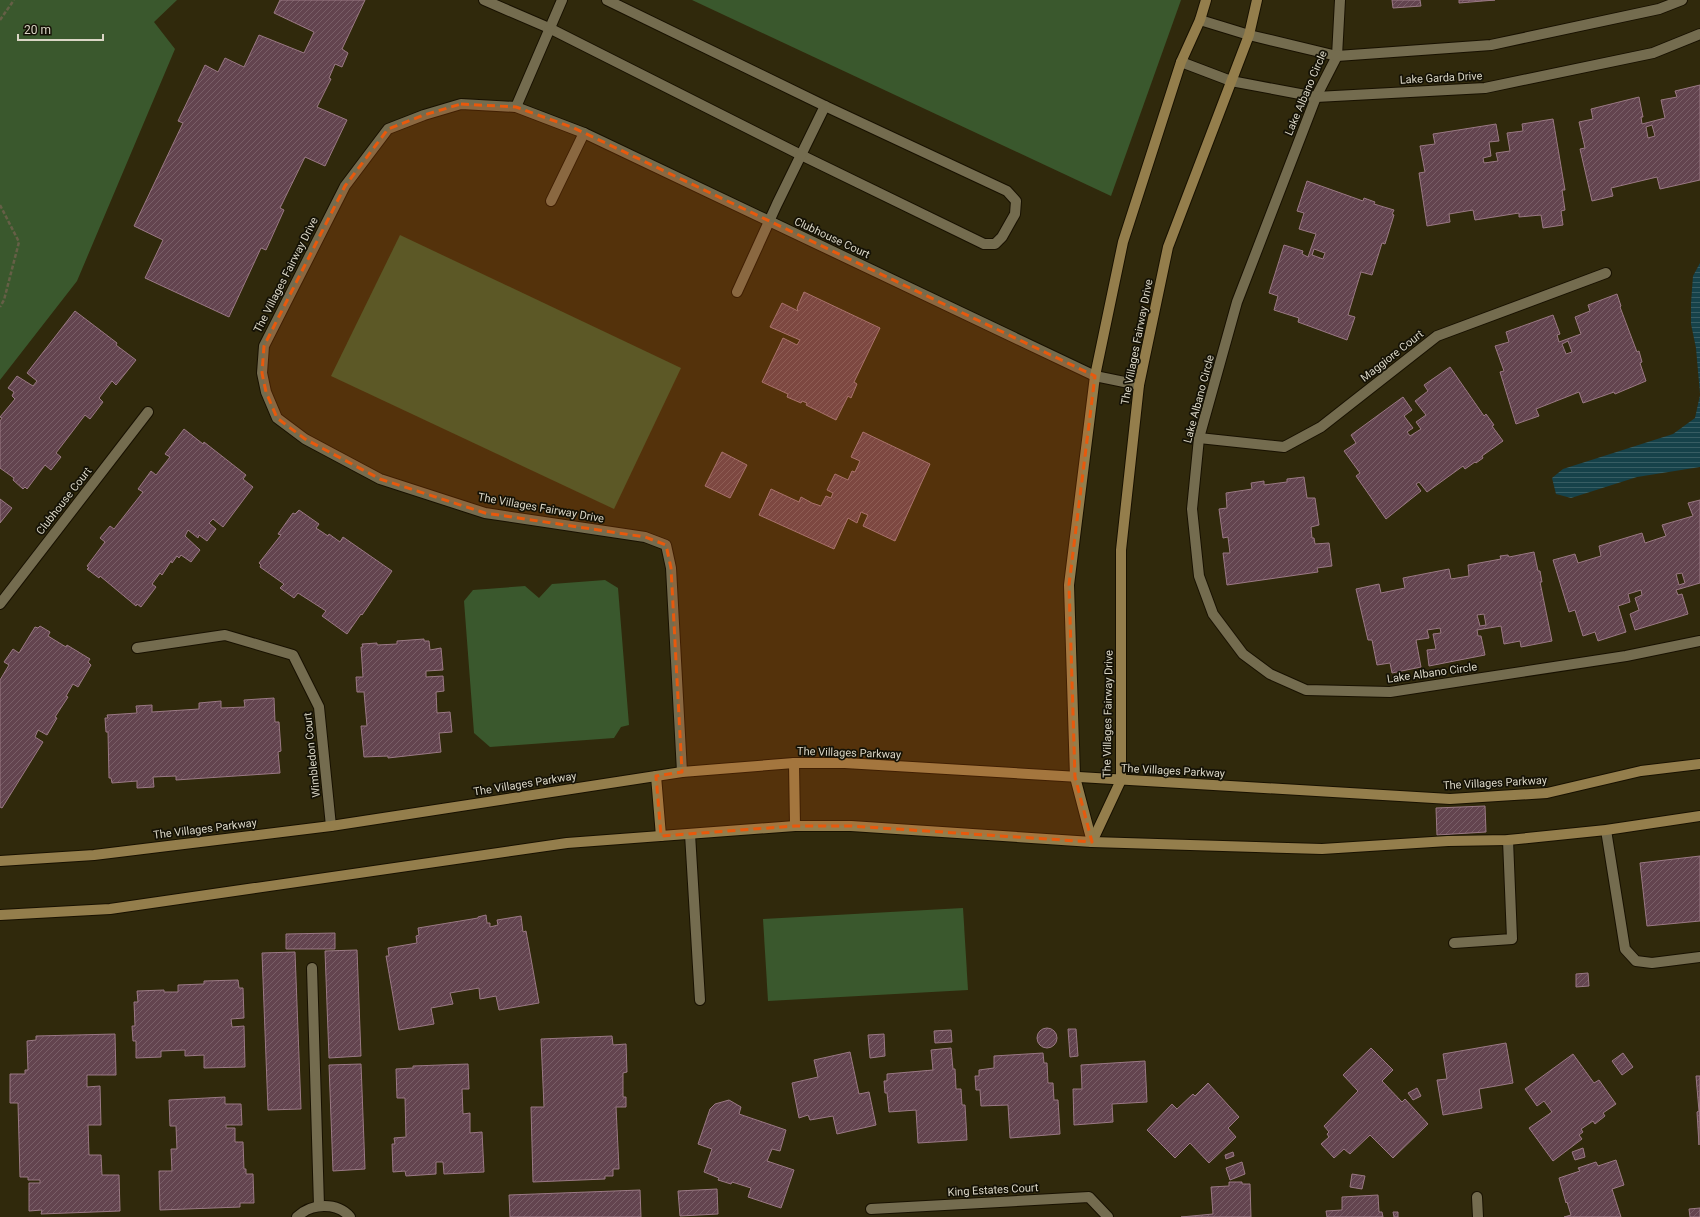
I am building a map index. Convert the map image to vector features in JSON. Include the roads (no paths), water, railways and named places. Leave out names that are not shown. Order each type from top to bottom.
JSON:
[{"type":"street","points":[[484,0],[549,28],[801,155],[984,244],[995,244],[1002,237],[1015,214],[1016,201],[1007,191],[825,106],[607,0]]},
{"type":"street","points":[[516,107],[562,0]]},
{"type":"street","points":[[1092,842],[1075,777],[1069,585],[1095,376],[1123,242],[1181,62],[1200,20],[1206,0]]},
{"type":"street","name":"The Villages Fairway Drive","points":[[1092,842],[1121,780],[1121,550],[1139,385],[1168,247],[1249,35],[1257,0]]},
{"type":"street","name":"Lake Albano Circle","points":[[1340,0],[1337,56],[1316,96],[1237,302],[1199,438],[1192,509],[1199,576],[1213,614],[1243,654],[1270,674],[1306,690],[1390,692],[1626,656],[1700,641]]},
{"type":"street","points":[[1200,20],[1249,35],[1337,56],[1491,44],[1660,9],[1682,0]]},
{"type":"street","name":"Lake Garda Drive","points":[[1181,62],[1232,81],[1316,96],[1485,88],[1653,53],[1700,34]]},
{"type":"street","name":"The Villages Fairway Drive","points":[[516,107],[461,104],[424,115],[388,129],[345,186],[264,346],[262,373],[266,392],[278,418],[305,439],[380,479],[485,513],[646,537],[666,546],[671,568],[682,772]]},
{"type":"street","points":[[737,292],[825,106]]},
{"type":"street","name":"Clubhouse Court","points":[[516,107],[584,133],[1095,376],[1139,385]]},
{"type":"street","points":[[551,201],[584,133]]},
{"type":"street","name":"Maggiore Court","points":[[1199,438],[1284,447],[1321,427],[1437,336],[1606,272]]},
{"type":"street","name":"Clubhouse Court","points":[[0,604],[148,412]]},
{"type":"street","name":"Wimbledon Court","points":[[137,648],[225,635],[293,655],[319,707],[331,826]]},
{"type":"street","points":[[794,763],[795,826]]},
{"type":"street","name":"The Villages Parkway","points":[[0,861],[94,855],[331,826],[682,772],[794,763],[845,763],[1450,799],[1547,793],[1641,772],[1700,764]]},
{"type":"street","points":[[656,776],[662,836]]},
{"type":"street","points":[[0,915],[110,909],[566,843],[795,826],[850,826],[1092,842],[1322,849],[1448,840],[1508,840],[1606,830],[1700,816]]},
{"type":"street","points":[[1606,830],[1625,949],[1636,961],[1652,963],[1700,957]]},
{"type":"street","points":[[690,834],[700,1000]]},
{"type":"street","points":[[1454,943],[1512,939],[1508,840]]},
{"type":"street","points":[[312,968],[319,1206]]},
{"type":"street","name":"King Estates Court","points":[[871,1209],[1089,1197],[1108,1217]]},
{"type":"street","points":[[1477,1198],[1478,1217]]},
{"type":"street","points":[[297,1217],[310,1208],[319,1206],[337,1208],[350,1217]]},
{"type":"water","points":[[1700,263],[1700,394],[1696,348],[1691,324],[1691,303],[1693,276]]},
{"type":"water","points":[[1700,395],[1700,467],[1637,477],[1571,498],[1556,494],[1552,478],[1563,469],[1673,434],[1695,418]]}]
